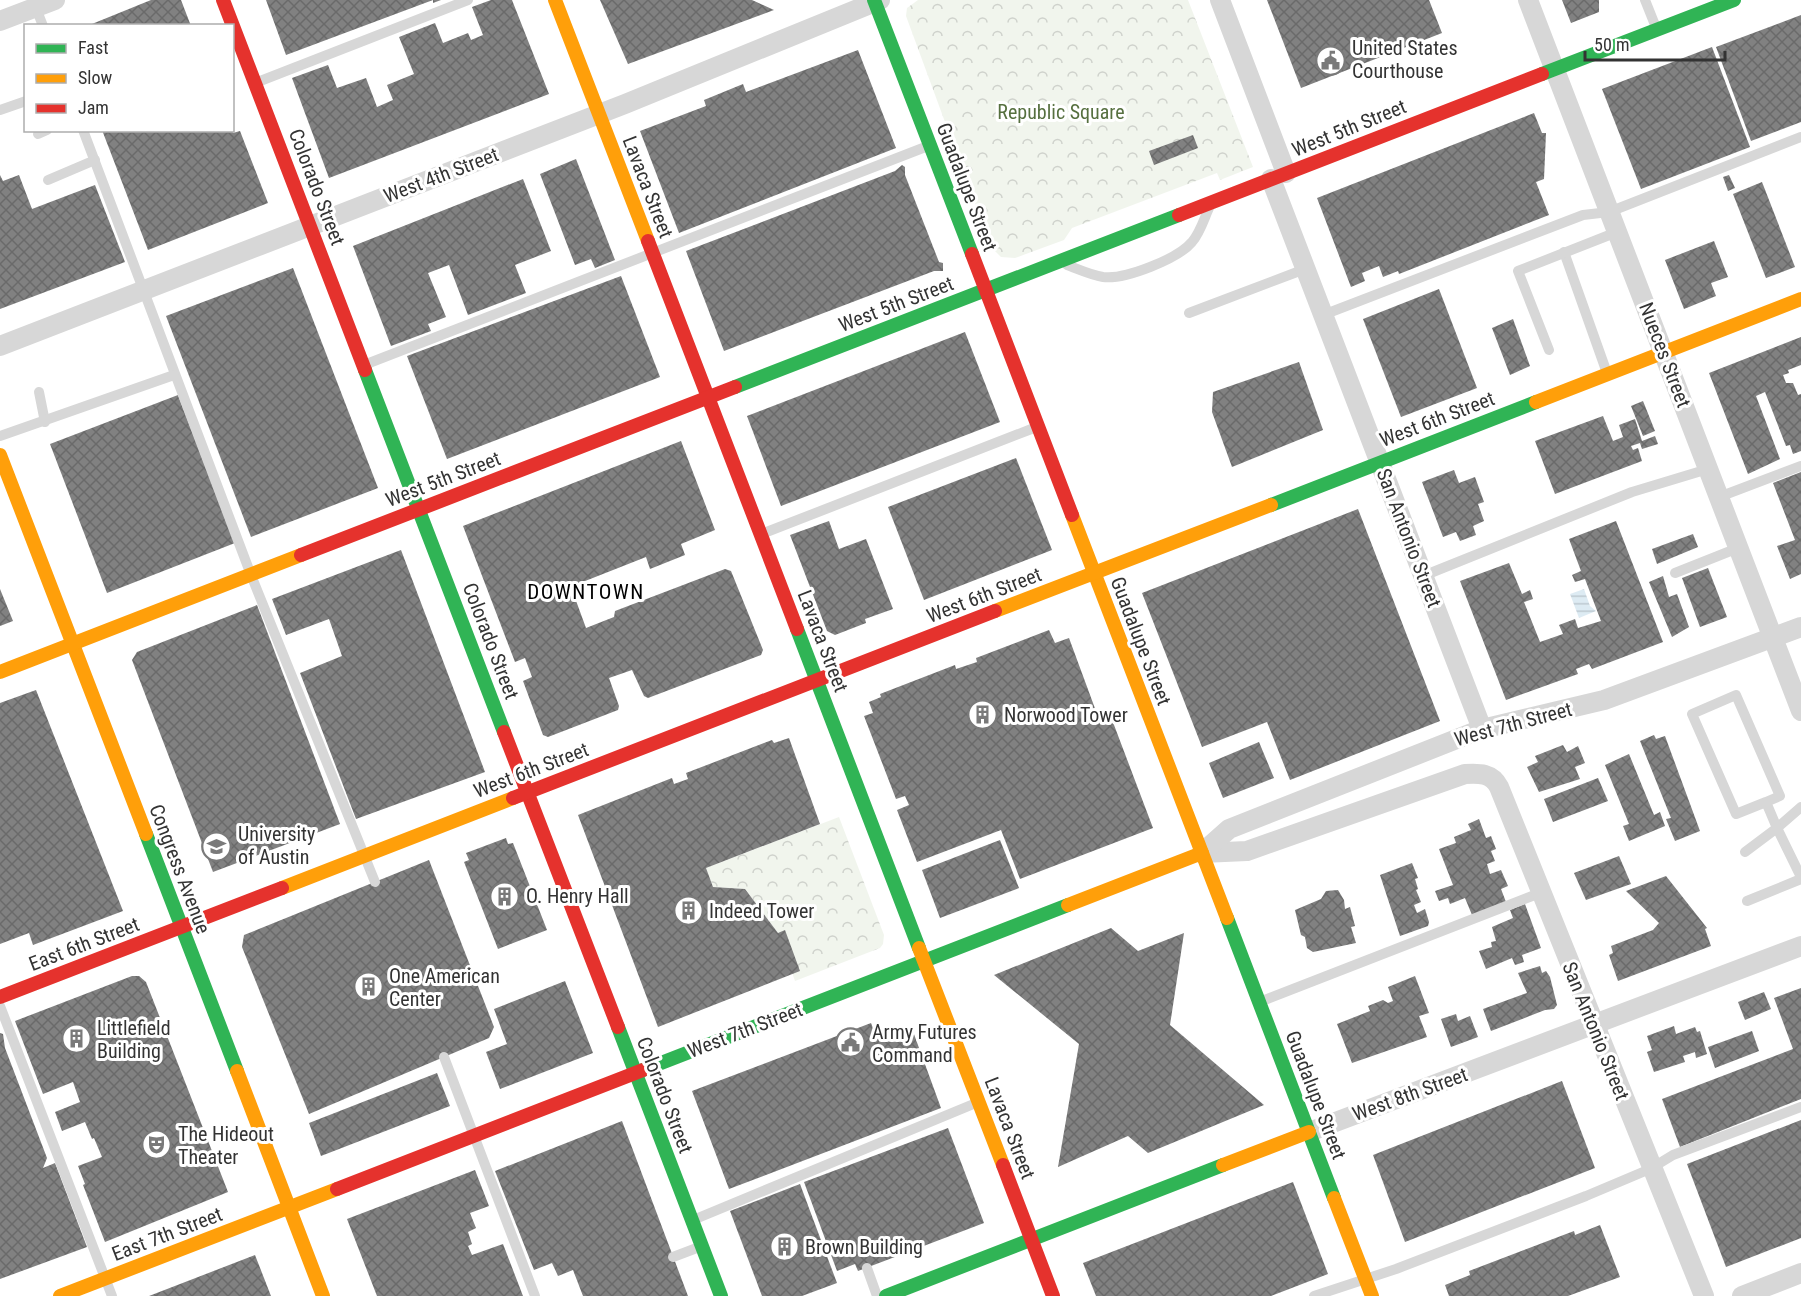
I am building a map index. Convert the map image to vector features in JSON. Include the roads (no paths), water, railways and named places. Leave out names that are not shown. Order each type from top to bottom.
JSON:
[{"type":"main road","name":"Colorado Street","points":[[224,0],[233,24]]},
{"type":"main road","name":"Lavaca Street","points":[[555,0],[1053,1296]]},
{"type":"main road","name":"West 5th Street","points":[[0,672],[1733,0]]},
{"type":"main road","name":"Guadalupe Street","points":[[876,1],[1372,1296]]},
{"type":"main road","name":"Colorado Street","points":[[234,27],[721,1296]]},
{"type":"main road","name":"West 6th Street","points":[[181,927],[1801,299]]},
{"type":"main road","name":"Congress Avenue","points":[[0,455],[323,1296]]},
{"type":"main road","name":"West 7th Street","points":[[289,1207],[1202,854]]},
{"type":"main road","name":"East 6th Street","points":[[0,997],[181,927]]},
{"type":"main road","name":"West 8th Street","points":[[886,1296],[1309,1132]]},
{"type":"main road","name":"East 7th Street","points":[[60,1296],[289,1207]]},
{"type":"street","points":[[0,21],[39,17],[55,0]]},
{"type":"street","name":"San Antonio Street","points":[[1220,0],[1279,176],[1305,268],[1482,729]]},
{"type":"street","name":"Nueces Street","points":[[1528,0],[1801,711]]},
{"type":"street","name":"West 4th Street","points":[[0,346],[599,114],[876,1]]},
{"type":"street","name":"West 7th Street","points":[[1202,854],[1229,829],[1482,729],[1605,700],[1801,627]]},
{"type":"street","name":"San Antonio Street","points":[[1481,773],[1497,783],[1650,1169],[1704,1296]]},
{"type":"street","name":"West 7th Street","points":[[1202,854],[1247,851],[1465,774],[1481,773]]},
{"type":"street","name":"West 8th Street","points":[[1309,1132],[1595,1026],[1801,946]]},
{"type":"street","points":[[1742,1296],[1801,1273]]},
{"type":"lane","points":[[255,83],[468,0]]},
{"type":"lane","points":[[1645,0],[1657,30]]},
{"type":"lane","points":[[0,110],[24,102]]},
{"type":"lane","points":[[84,132],[174,375],[375,882]]},
{"type":"lane","points":[[1323,315],[1583,214],[1610,212],[1801,137]]},
{"type":"lane","points":[[363,365],[930,146]]},
{"type":"lane","points":[[48,180],[95,160]]},
{"type":"lane","points":[[1059,262],[1101,277],[1124,276],[1173,257],[1194,240],[1211,202]]},
{"type":"lane","points":[[1549,350],[1518,271],[1617,232]]},
{"type":"lane","points":[[1564,252],[1608,374]]},
{"type":"lane","points":[[1189,313],[1305,268]]},
{"type":"lane","points":[[0,436],[174,375]]},
{"type":"lane","points":[[39,392],[45,422]]},
{"type":"lane","points":[[760,534],[1038,426]]},
{"type":"lane","points":[[1719,497],[1801,466]]},
{"type":"lane","points":[[1423,576],[1632,492],[1708,469]]},
{"type":"lane","points":[[1675,573],[1738,548]]},
{"type":"lane","points":[[1736,695],[1780,796],[1766,802],[1736,814],[1692,714],[1736,695]]},
{"type":"lane","points":[[1747,901],[1801,878],[1766,802]]},
{"type":"lane","points":[[1745,852],[1801,807]]},
{"type":"lane","points":[[1259,1002],[1540,893]]},
{"type":"lane","points":[[0,1006],[112,1296]]},
{"type":"lane","points":[[444,1057],[536,1296]]},
{"type":"lane","points":[[692,1221],[979,1102]]},
{"type":"lane","points":[[1314,1296],[1554,1209],[1650,1169],[1673,1155],[1801,1107]]},
{"type":"lane","points":[[673,1257],[702,1246]]},
{"type":"lane","points":[[867,1268],[877,1296]]},
{"type":"place","name":"United States Courthouse","points":[[1331,60]]},
{"type":"place","name":"Norwood Tower","points":[[983,715]]},
{"type":"place","name":"University of Austin","points":[[217,846]]},
{"type":"place","name":"O. Henry Hall","points":[[505,896]]},
{"type":"place","name":"Indeed Tower","points":[[688,911]]},
{"type":"place","name":"One American Center","points":[[368,987]]},
{"type":"place","name":"Littlefield Building","points":[[76,1039]]},
{"type":"place","name":"Army Futures Command","points":[[851,1043]]},
{"type":"place","name":"The Hideout Theater","points":[[157,1145]]},
{"type":"place","name":"Brown Building","points":[[784,1247]]},
{"type":"district","name":"DOWNTOWN","points":[[586,592]]},
{"type":"park label","name":"Republic Square","points":[[1061,112]]}]
